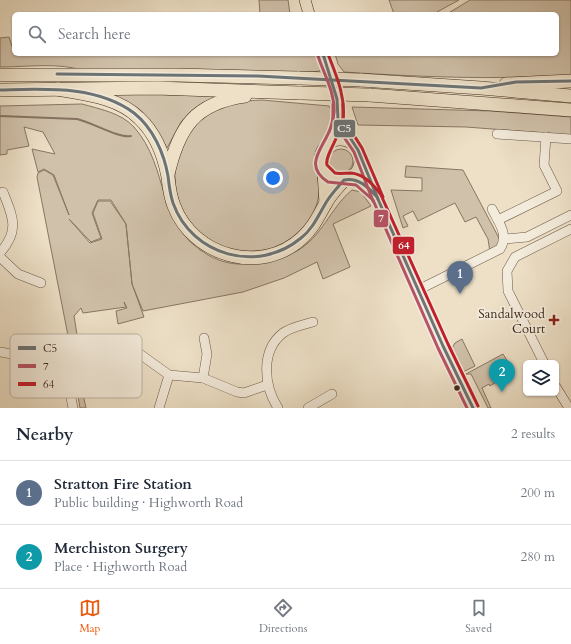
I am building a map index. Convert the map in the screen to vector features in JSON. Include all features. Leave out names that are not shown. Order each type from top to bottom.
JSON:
[{"type":"highway","points":[[0,75],[177,75],[360,80],[571,96]]},
{"type":"highway","points":[[481,88],[516,82],[571,81]]},
{"type":"highway","points":[[57,88],[106,99],[122,106],[136,115],[156,140],[168,176],[172,200],[185,227],[198,240],[211,248],[237,257],[263,257],[291,246],[312,228],[326,203],[347,179]]},
{"type":"highway","points":[[0,90],[57,88],[156,88],[274,91],[369,95],[571,110]]},
{"type":"highway","points":[[168,176],[181,135],[188,124],[200,111],[212,104],[230,98],[274,91]]},
{"type":"highway","points":[[324,172],[326,203]]},
{"type":"main road","points":[[305,0],[309,12]]},
{"type":"main road","points":[[324,56],[337,99],[338,119],[329,144],[324,149],[321,157],[321,164],[324,172],[335,179],[347,179],[363,184],[377,197]]},
{"type":"main road","points":[[338,119],[360,157],[418,290],[473,408]]},
{"type":"main road","points":[[329,144],[341,140],[353,145]]},
{"type":"main road","points":[[347,179],[359,168],[360,157]]},
{"type":"street","points":[[497,134],[571,138]]},
{"type":"street","points":[[498,220],[557,191],[544,165],[546,137]]},
{"type":"street","points":[[0,253],[9,241],[13,228],[13,216],[3,192]]},
{"type":"street","points":[[492,209],[505,239]]},
{"type":"street","points":[[505,239],[527,237],[571,215]]},
{"type":"street","points":[[543,360],[508,291],[506,279],[507,268],[518,255],[571,228]]},
{"type":"street","points":[[418,290],[497,251],[505,239]]},
{"type":"street","points":[[0,257],[18,274],[42,284]]},
{"type":"street","points":[[278,408],[267,385],[269,356],[278,338],[290,329],[313,322]]},
{"type":"street","points":[[203,378],[207,354],[204,338]]},
{"type":"street","points":[[0,352],[10,353]]},
{"type":"street","points":[[142,356],[169,375],[203,378],[237,392],[244,392],[267,385]]},
{"type":"street","points":[[159,408],[169,375]]},
{"type":"street","points":[[559,392],[566,405]]},
{"type":"street","points":[[308,408],[332,394]]},
{"type":"street","points":[[71,398],[73,408]]},
{"type":"shaded area","points":[[259,0],[288,0],[290,12],[260,12]]},
{"type":"shaded area","points":[[389,0],[459,0],[437,12],[393,12]]},
{"type":"shaded area","points":[[470,0],[571,0],[571,75],[486,78],[401,75],[344,72],[338,64],[336,56],[559,56],[559,12],[450,12]]},
{"type":"shaded area","points":[[9,37],[12,46],[12,56],[317,56],[321,68],[320,71],[312,72],[85,71],[75,68],[54,66],[0,67],[0,38]]},
{"type":"shaded area","points":[[108,93],[215,97],[191,111],[181,122],[167,148],[150,121]]},
{"type":"shaded area","points":[[262,100],[329,106],[332,112],[332,118],[331,124],[316,153],[315,161],[319,194],[315,209],[308,222],[298,233],[280,246],[261,251],[241,251],[226,248],[212,241],[200,232],[190,221],[182,208],[177,194],[175,170],[188,132],[203,117],[212,110],[224,105],[243,101]]},
{"type":"shaded area","points":[[82,104],[117,115],[129,122],[146,143],[154,160],[171,212],[179,228],[191,242],[208,255],[222,261],[237,264],[248,264],[290,255],[312,239],[344,197],[352,190],[361,192],[371,206],[333,224],[350,267],[323,279],[317,262],[284,278],[243,292],[143,311],[132,284],[144,317],[118,324],[116,311],[127,308],[124,302],[126,307],[83,313],[81,308],[74,316],[77,334],[68,334],[37,177],[38,173],[44,170],[53,175],[69,215],[54,175],[44,169],[38,172],[32,149],[55,154],[43,132],[24,127],[29,146],[7,150],[7,154],[0,155],[0,106]],"holes":[[[98,200],[111,200],[126,224],[110,201],[98,201],[93,213],[102,239],[90,243],[69,219],[91,242],[101,238],[92,213]]]},
{"type":"shaded area","points":[[352,107],[491,111],[571,117],[571,135],[466,127],[358,125]]},
{"type":"shaded area","points":[[341,149],[350,152],[353,161],[350,170],[341,173],[332,170],[329,161],[332,152]]},
{"type":"shaded area","points":[[406,166],[463,170],[500,240],[495,249],[490,252],[488,239],[476,217],[465,222],[455,203],[418,221],[413,211],[403,216],[408,226],[403,228],[391,190],[422,191],[422,178],[405,177]]},
{"type":"shaded area","points":[[462,339],[475,366],[463,372],[452,348],[455,343]]},
{"type":"shaded area","points":[[503,354],[509,365],[509,378],[507,375],[490,386],[489,384],[482,388],[491,408],[488,408],[471,374],[466,374]]},
{"type":"shaded area","points":[[78,398],[84,398],[86,408],[80,408]]},
{"type":"waterway","points":[[0,116],[77,119],[113,133],[131,136]]},
{"type":"transit line","name":"7","points":[[318,56],[331,91],[334,112],[330,131],[316,160],[317,171],[328,182],[356,185],[373,200],[438,348],[467,408]]},
{"type":"transit line","name":"C5","points":[[324,56],[337,99],[338,119],[358,150],[378,199]]},
{"type":"transit line","name":"64","points":[[329,56],[340,86],[344,111],[342,126],[328,157],[327,165],[335,173],[351,173],[360,175],[372,184],[381,195],[448,344],[478,406]]},
{"type":"transit line","name":"C5","points":[[57,74],[258,76],[481,88],[516,82],[571,81]]},
{"type":"transit line","name":"C5","points":[[0,90],[52,89],[87,93],[103,97],[134,113],[147,126],[157,142],[164,159],[172,200],[182,221],[195,236],[211,247],[228,254],[247,257],[266,255],[284,249],[301,238],[309,230],[329,198],[344,180],[349,179],[358,181],[377,197],[443,346],[473,408]]},
{"type":"transit line","name":"7","points":[[333,104],[333,121],[354,152],[373,201]]},
{"type":"transit line","name":"64","points":[[343,104],[343,118],[362,148],[383,197]]},
{"type":"place","name":"Stratton Fire Station","points":[[460,294]]},
{"type":"place","name":"Sandalwood Court","points":[[554,320]]},
{"type":"place","name":"Merchiston Surgery","points":[[502,392]]}]
